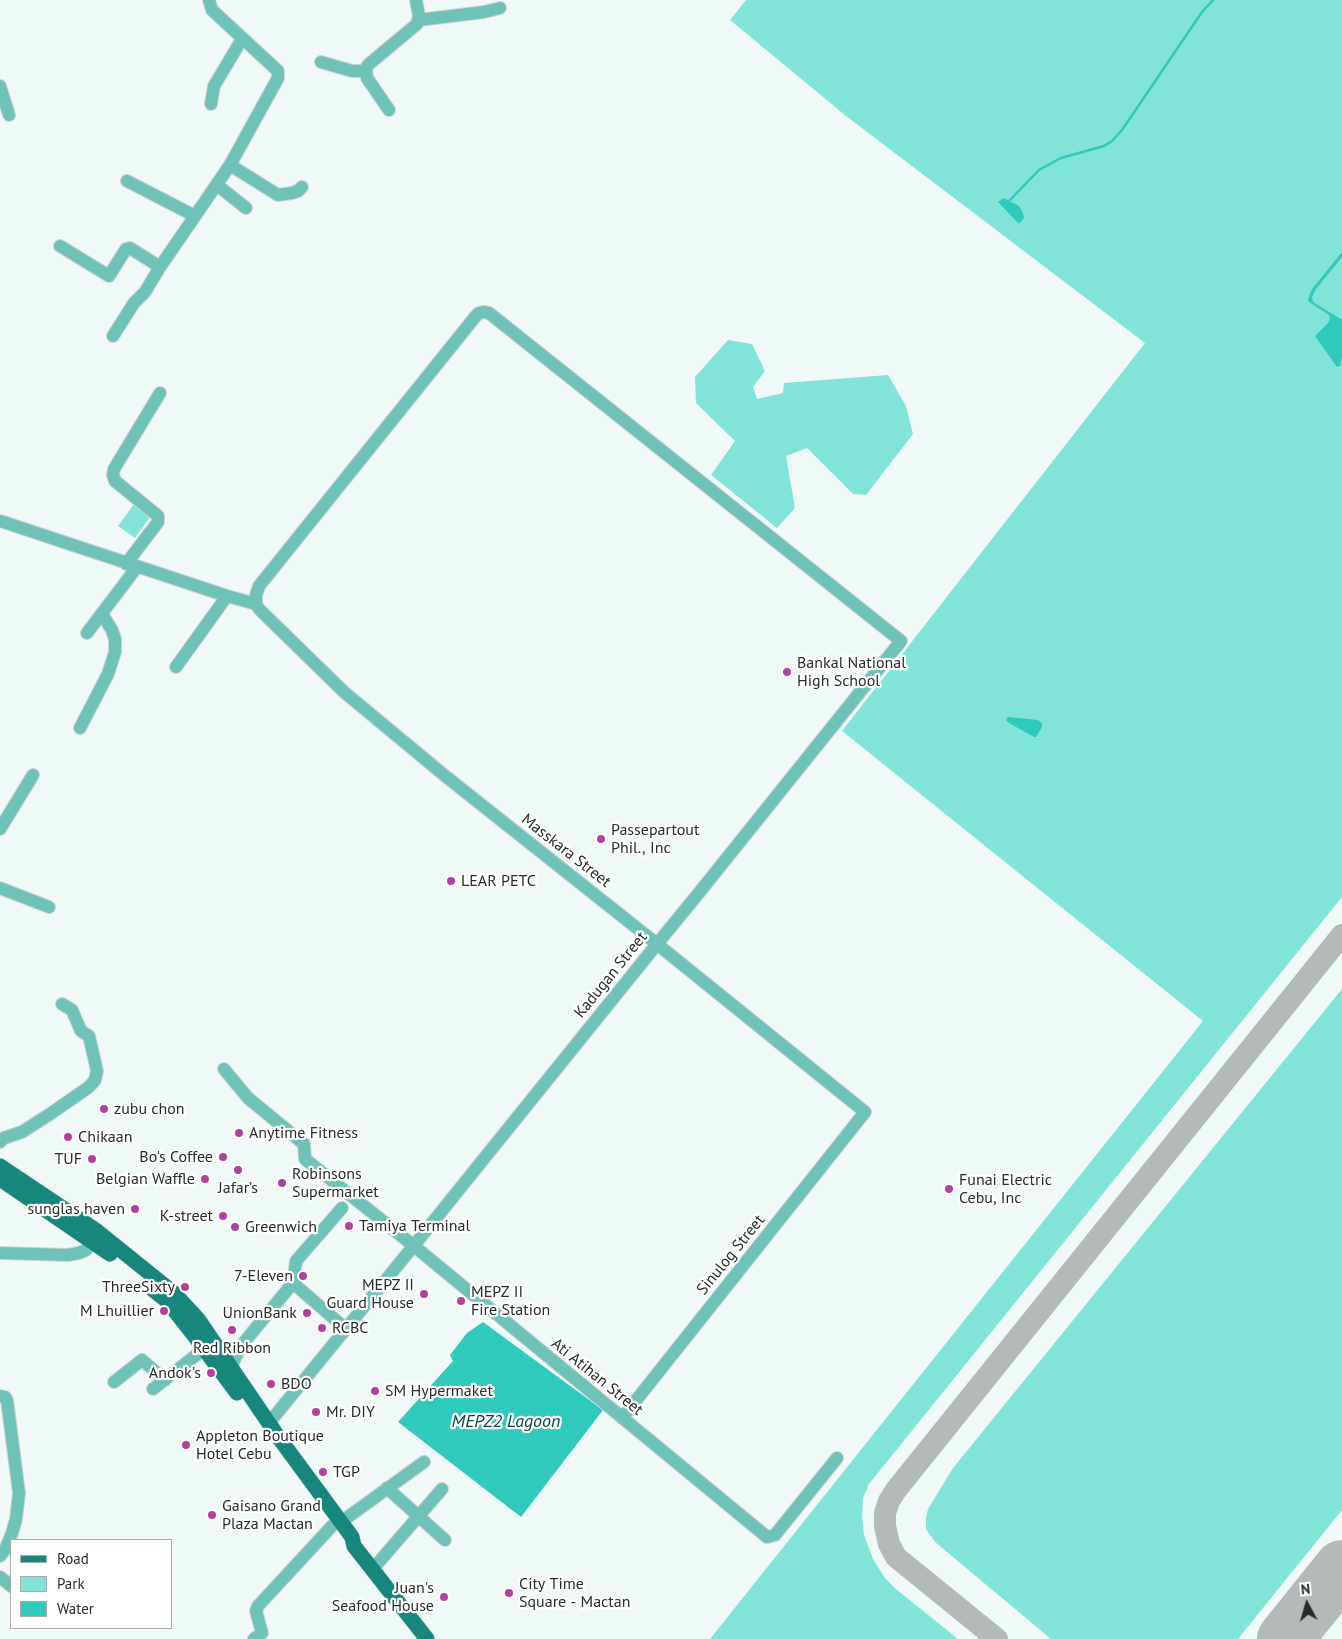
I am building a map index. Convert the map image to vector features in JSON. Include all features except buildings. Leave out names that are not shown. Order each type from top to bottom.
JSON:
[{"type":"main road","points":[[0,1166],[96,1238],[174,1293],[198,1319],[211,1349],[336,1524],[352,1537],[354,1546],[427,1639]]},
{"type":"main road","points":[[0,1179],[96,1238]]},
{"type":"main road","points":[[211,1349],[231,1367],[312,1484],[336,1524]]},
{"type":"street","points":[[112,336],[134,302],[145,292],[230,165],[279,75],[278,71],[212,10],[209,0]]},
{"type":"street","points":[[389,110],[367,78],[366,71],[369,64],[417,24],[419,20],[416,0]]},
{"type":"street","points":[[419,20],[484,12],[500,8]]},
{"type":"street","points":[[211,104],[212,89],[215,82],[242,38]]},
{"type":"street","points":[[321,62],[352,71],[366,71]]},
{"type":"street","points":[[0,86],[9,115]]},
{"type":"street","points":[[230,165],[278,195],[292,193],[302,187]]},
{"type":"street","points":[[127,181],[195,216]]},
{"type":"street","points":[[217,185],[246,208]]},
{"type":"street","points":[[60,246],[109,276],[126,249],[130,248],[160,267]]},
{"type":"street","name":"Kadugan Street","points":[[256,604],[257,590],[260,586],[474,316],[483,312],[489,313],[901,641],[414,1246],[269,1423]]},
{"type":"street","points":[[87,633],[102,614],[158,522],[158,516],[115,481],[113,475],[114,469],[160,393]]},
{"type":"street","points":[[0,521],[256,604]]},
{"type":"street","points":[[176,667],[227,596]]},
{"type":"street","name":"Masskara Street","points":[[256,604],[344,692],[444,775],[865,1112]]},
{"type":"street","points":[[80,728],[108,674],[115,652],[115,639],[112,630],[102,614]]},
{"type":"street","points":[[0,829],[33,775]]},
{"type":"street","points":[[0,888],[49,907]]},
{"type":"street","points":[[0,1142],[4,1138],[22,1132],[50,1114],[95,1080],[97,1071],[89,1036],[81,1030],[72,1010],[62,1004]]},
{"type":"street","name":"Ati Atihan Street","points":[[224,1069],[248,1098],[304,1144],[305,1159],[414,1246],[767,1537],[775,1536],[837,1458]]},
{"type":"street","name":"Sinulog Street","points":[[622,1418],[865,1112]]},
{"type":"street","points":[[231,1367],[240,1346],[293,1282],[296,1261],[342,1208]]},
{"type":"street","points":[[0,1266],[3,1253],[68,1255],[82,1252],[96,1238]]},
{"type":"street","points":[[293,1282],[346,1330]]},
{"type":"street","points":[[153,1390],[211,1349],[240,1346]]},
{"type":"street","points":[[114,1382],[142,1360],[165,1380]]},
{"type":"street","points":[[0,1396],[5,1397],[7,1400],[19,1493],[16,1519],[18,1536]]},
{"type":"street","points":[[254,1639],[262,1633],[256,1611],[258,1606],[336,1524],[424,1462]]},
{"type":"street","points":[[387,1488],[445,1540]]},
{"type":"street","points":[[372,1570],[442,1488]]},
{"type":"street","points":[[0,1556],[10,1545]]},
{"type":"street","points":[[0,1577],[10,1585]]},
{"type":"green space","points":[[746,0],[1342,0],[1342,897],[869,1484],[863,1498],[862,1516],[864,1535],[873,1559],[885,1578],[896,1589],[958,1639],[710,1639],[1203,1021],[842,731],[1145,343],[846,116],[730,20]]},
{"type":"green space","points":[[728,340],[752,344],[765,371],[753,387],[757,399],[783,393],[784,383],[888,375],[906,406],[913,434],[866,495],[853,494],[807,448],[786,456],[795,508],[777,528],[711,475],[735,441],[696,403],[695,377]]},
{"type":"green space","points":[[134,504],[151,516],[135,538],[118,526]]},
{"type":"green space","points":[[1342,989],[1342,1510],[1238,1639],[1051,1639],[935,1542],[926,1529],[928,1509],[953,1468]]},
{"type":"water","points":[[1004,198],[1019,206],[1024,218],[1019,224],[998,202]]},
{"type":"water","points":[[1342,252],[1342,257],[1316,289],[1312,297],[1313,302],[1342,320],[1342,358],[1340,366],[1337,367],[1315,336],[1328,323],[1329,315],[1309,302],[1308,299],[1312,289]]},
{"type":"water","points":[[1008,717],[1038,720],[1042,723],[1042,727],[1036,737],[1034,737],[1009,723],[1006,720]]},
{"type":"water","name":"MEPZ2 Lagoon","points":[[483,1322],[603,1410],[521,1517],[398,1422],[453,1361],[450,1355],[467,1333]]},
{"type":"waterway","points":[[1010,200],[1039,170],[1061,158],[1104,146],[1112,141],[1122,130],[1202,12],[1213,0]]},
{"type":"taxiway","points":[[997,1639],[896,1557],[889,1544],[885,1526],[885,1513],[889,1501],[1342,935]]},
{"type":"runway","points":[[1285,1639],[1342,1568]]},
{"type":"place","name":"Bankal National High School","points":[[787,672]]},
{"type":"place","name":"Passepartout Phil., Inc","points":[[601,839]]},
{"type":"place","name":"LEAR PETC","points":[[451,881]]},
{"type":"place","name":"zubu chon","points":[[104,1109]]},
{"type":"place","name":"Anytime Fitness","points":[[239,1133]]},
{"type":"place","name":"Chikaan","points":[[68,1137]]},
{"type":"place","name":"Bo's Coffee","points":[[223,1157]]},
{"type":"place","name":"TUF","points":[[92,1159]]},
{"type":"place","name":"Jafar’s","points":[[238,1170]]},
{"type":"place","name":"Belgian Waffle","points":[[205,1179]]},
{"type":"place","name":"Robinsons Supermarket","points":[[282,1183]]},
{"type":"place","name":"Funai Electric Cebu, Inc","points":[[949,1189]]},
{"type":"place","name":"sunglas haven","points":[[135,1209]]},
{"type":"place","name":"K-street","points":[[223,1216]]},
{"type":"place","name":"Tamiya Terminal","points":[[349,1226]]},
{"type":"place","name":"Greenwich","points":[[235,1227]]},
{"type":"place","name":"7-Eleven","points":[[303,1276]]},
{"type":"place","name":"ThreeSixty","points":[[185,1287]]},
{"type":"place","name":"MEPZ II Guard House","points":[[424,1294]]},
{"type":"place","name":"MEPZ II Fire Station","points":[[461,1301]]},
{"type":"place","name":"M Lhuillier","points":[[164,1311]]},
{"type":"place","name":"UnionBank","points":[[307,1313]]},
{"type":"place","name":"RCBC","points":[[322,1328]]},
{"type":"place","name":"Red Ribbon","points":[[232,1330]]},
{"type":"place","name":"Andok's","points":[[211,1373]]},
{"type":"place","name":"BDO","points":[[271,1384]]},
{"type":"place","name":"SM Hypermaket","points":[[375,1391]]},
{"type":"place","name":"Mr. DIY","points":[[316,1412]]},
{"type":"place","name":"Appleton Boutique Hotel Cebu","points":[[186,1445]]},
{"type":"place","name":"TGP","points":[[323,1472]]},
{"type":"place","name":"Gaisano Grand Plaza Mactan","points":[[212,1515]]},
{"type":"place","name":"City Time Square - Mactan","points":[[509,1593]]},
{"type":"place","name":"Juan's Seafood House","points":[[444,1597]]}]
